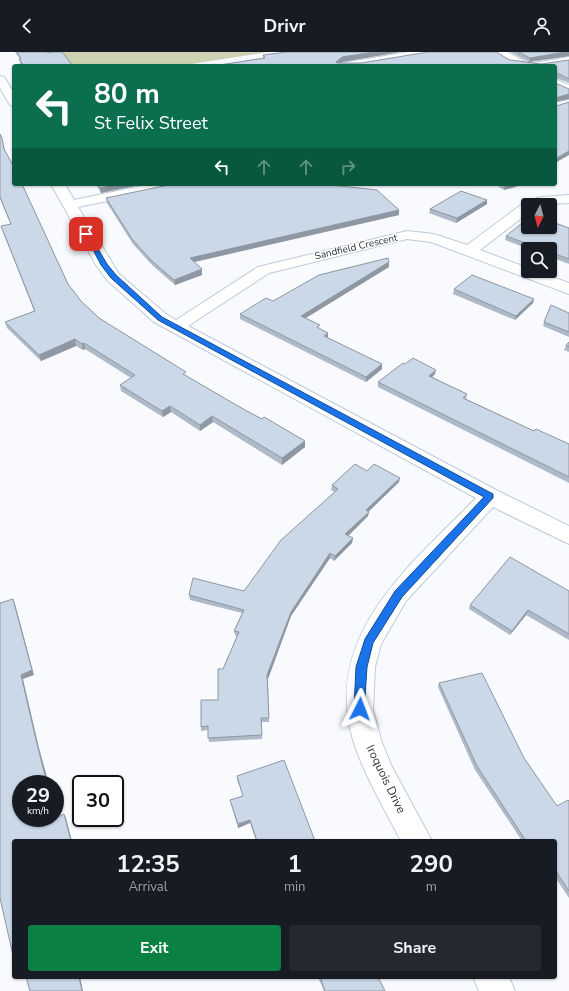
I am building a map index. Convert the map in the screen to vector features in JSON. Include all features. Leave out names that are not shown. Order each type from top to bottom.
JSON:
[{"type":"street","points":[[351,52],[366,62]]},
{"type":"street","points":[[354,64],[427,52]]},
{"type":"street","points":[[500,52],[521,64]]},
{"type":"street","points":[[545,64],[569,60]]},
{"type":"street","points":[[0,78],[12,99]]},
{"type":"street","points":[[557,83],[569,90]]},
{"type":"street","points":[[557,106],[569,103]]},
{"type":"street","points":[[59,186],[98,255],[113,277],[145,307],[160,318],[490,496],[569,536]]},
{"type":"street","points":[[70,204],[160,186]]},
{"type":"street","points":[[557,200],[569,199]]},
{"type":"street","points":[[469,251],[521,211]]},
{"type":"street","name":"Sandfield Crescent","points":[[176,327],[258,274],[296,261],[407,235],[434,238],[569,289]]},
{"type":"street","name":"Iroquois Drive","points":[[416,839],[381,774],[367,740],[360,709],[362,667],[368,642],[398,594],[490,496]]},
{"type":"street","points":[[491,979],[498,991]]},
{"type":"green space","points":[[62,52],[269,52],[191,64],[71,64]]},
{"type":"building","points":[[17,52],[62,52],[71,64],[23,64],[19,59],[21,59]]},
{"type":"building","points":[[287,52],[375,52],[342,57],[336,62],[361,63],[428,52],[497,52],[510,60],[541,64],[226,64],[265,58],[263,55]]},
{"type":"building","points":[[518,52],[566,52],[530,58]]},
{"type":"building","points":[[569,60],[569,79],[557,73],[557,64],[541,64]]},
{"type":"building","points":[[557,84],[569,89],[569,94],[557,97]]},
{"type":"building","points":[[569,102],[569,151],[557,158],[557,106]]},
{"type":"building","points":[[0,134],[4,149],[12,163],[12,186],[23,186],[68,284],[81,301],[99,318],[186,372],[183,374],[245,410],[262,419],[264,417],[305,441],[282,458],[212,416],[200,425],[170,406],[162,411],[120,385],[135,375],[84,343],[82,344],[75,339],[39,355],[5,322],[35,311],[1,226],[11,224],[0,197]]},
{"type":"building","points":[[99,186],[110,186],[100,188]]},
{"type":"building","points":[[163,186],[341,186],[377,190],[399,210],[190,258],[202,269],[174,280],[151,260],[132,239],[106,198]]},
{"type":"building","points":[[461,191],[487,200],[457,218],[430,209]]},
{"type":"building","points":[[521,224],[521,234],[557,234],[557,224],[569,228],[569,259],[557,255],[557,242],[523,242],[506,236]]},
{"type":"building","points":[[388,258],[389,262],[301,316],[320,325],[317,327],[328,333],[324,336],[382,364],[366,377],[240,314],[266,298],[273,301],[319,275]]},
{"type":"building","points":[[472,275],[534,299],[516,316],[454,289]]},
{"type":"building","points":[[551,305],[569,313],[569,332],[544,322]]},
{"type":"building","points":[[413,358],[436,370],[429,376],[467,394],[463,398],[534,431],[536,429],[569,444],[569,477],[378,382],[403,363],[405,364]]},
{"type":"building","points":[[355,464],[367,471],[374,464],[400,478],[366,510],[369,512],[345,534],[353,538],[335,556],[330,553],[291,612],[267,675],[269,718],[261,718],[262,735],[208,738],[208,726],[201,727],[201,700],[218,700],[218,669],[223,669],[239,632],[234,631],[244,610],[189,595],[193,578],[244,591],[281,540],[338,489],[332,485]]},
{"type":"building","points":[[510,557],[569,591],[569,634],[528,610],[512,631],[470,605]]},
{"type":"building","points":[[13,599],[32,670],[21,675],[45,775],[12,775],[12,827],[64,827],[64,814],[70,839],[12,839],[12,951],[0,898],[0,603]]},
{"type":"building","points":[[482,673],[524,758],[557,806],[568,800],[569,801],[569,891],[557,873],[557,839],[525,839],[477,766],[439,683]]},
{"type":"building","points":[[284,760],[314,839],[256,839],[250,820],[238,824],[230,800],[243,796],[237,776]]},
{"type":"building","points":[[27,979],[79,979],[82,991],[30,991]]},
{"type":"building","points":[[321,979],[379,979],[385,991],[325,991]]},
{"type":"route","points":[[86,234],[104,265],[113,277],[145,307],[160,318],[490,496],[398,594],[368,642],[362,667],[360,709]]}]
